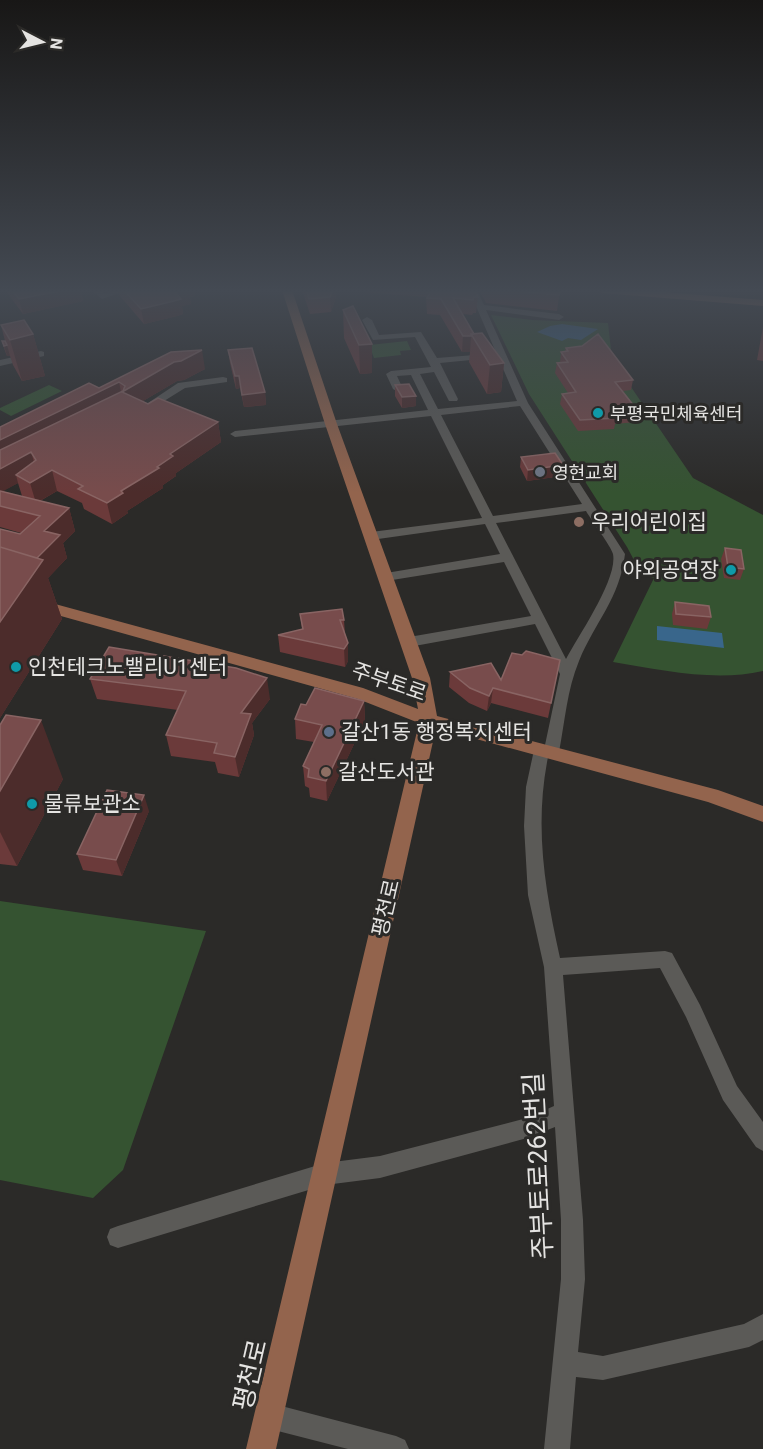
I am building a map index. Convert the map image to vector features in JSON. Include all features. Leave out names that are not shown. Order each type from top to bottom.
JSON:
[{"type":"main road","name":"평천로","points":[[261,1449],[429,720],[421,678],[309,358]]},
{"type":"main road","name":"주부토로","points":[[0,594],[363,694],[429,720],[711,795],[763,814]]},
{"type":"street","points":[[0,374],[10,372],[3,363],[26,358]]},
{"type":"street","points":[[431,358],[453,399]]},
{"type":"street","points":[[398,389],[391,374],[414,372],[435,365],[475,358]]},
{"type":"street","name":"주부토로262번길","points":[[503,358],[523,403],[619,554],[619,570],[613,590],[567,674],[547,751],[534,787],[532,826],[537,895],[553,967],[565,1112],[573,1279],[556,1449]]},
{"type":"street","points":[[414,372],[567,674]]},
{"type":"street","points":[[141,411],[182,386],[223,380]]},
{"type":"street","points":[[235,434],[523,403]]},
{"type":"street","points":[[371,536],[588,507]]},
{"type":"street","points":[[386,577],[508,557]]},
{"type":"street","points":[[409,642],[539,619]]},
{"type":"street","points":[[553,967],[665,959],[693,1011],[729,1093],[763,1140]]},
{"type":"street","points":[[118,1237],[325,1174],[380,1167],[527,1128],[565,1112]]},
{"type":"street","points":[[566,1362],[603,1368],[750,1335],[763,1326]]},
{"type":"street","points":[[270,1416],[396,1449]]},
{"type":"green space","points":[[512,358],[612,358],[693,478],[763,515],[763,671],[707,675],[613,662],[654,578],[635,572],[635,562],[627,547],[529,394]]},
{"type":"green space","points":[[49,385],[62,391],[11,416],[0,410],[0,408]]},
{"type":"green space","points":[[0,901],[206,931],[123,1170],[93,1198],[0,1180]]},
{"type":"water","points":[[657,626],[722,633],[724,648],[657,640]]},
{"type":"building","points":[[160,358],[187,358],[174,362],[122,392],[148,404],[158,398],[218,422],[170,454],[173,456],[157,467],[159,468],[121,491],[123,493],[107,503],[78,489],[83,486],[52,470],[30,483],[16,475],[36,460],[31,452],[0,469],[0,450],[123,391],[125,386],[119,382],[0,440],[0,427],[89,383],[99,388]]},
{"type":"building","points":[[230,358],[255,358],[265,392],[242,395],[239,376],[235,376]]},
{"type":"building","points":[[485,358],[500,358],[504,363],[490,365]]},
{"type":"building","points":[[565,358],[616,358],[633,380],[615,382],[638,411],[613,414],[616,418],[580,420],[562,394],[576,392],[557,363],[568,362]]},
{"type":"building","points":[[409,384],[416,396],[402,397],[395,385]]},
{"type":"building","points":[[555,453],[563,465],[528,470],[521,457]]},
{"type":"building","points":[[0,491],[69,508],[44,531],[60,535],[37,558],[0,547],[0,529],[20,534],[40,516],[0,506]]},
{"type":"building","points":[[0,547],[43,560],[0,622]]},
{"type":"building","points":[[725,548],[741,550],[744,569],[728,567]]},
{"type":"building","points":[[675,602],[709,606],[711,617],[676,614]]},
{"type":"building","points":[[342,609],[344,620],[340,620],[348,643],[344,649],[278,635],[303,629],[300,614]]},
{"type":"building","points":[[109,647],[236,668],[267,678],[241,713],[251,714],[235,757],[214,753],[217,743],[166,735],[186,691],[90,679]]},
{"type":"building","points":[[526,651],[560,660],[551,703],[493,688],[489,696],[470,688],[450,672],[491,663],[501,680],[512,653],[522,655]]},
{"type":"building","points":[[315,688],[364,701],[326,781],[308,777],[309,769],[303,766],[322,725],[295,719],[301,704],[306,705]]},
{"type":"building","points":[[6,715],[41,720],[0,791],[0,725]]},
{"type":"building","points":[[107,790],[144,795],[116,860],[77,854]]},
{"type":"place","name":"부평국민체육센터","points":[[598,413]]},
{"type":"place","name":"영현교회","points":[[540,472]]},
{"type":"place","name":"우리어린이집","points":[[579,522]]},
{"type":"place","name":"야외공연장","points":[[731,570]]},
{"type":"place","name":"인천테크노밸리U1센터","points":[[16,667]]},
{"type":"place","name":"갈산1동 행정복지센터","points":[[329,732]]},
{"type":"place","name":"갈산도서관","points":[[326,772]]},
{"type":"place","name":"물류보관소","points":[[32,804]]}]
